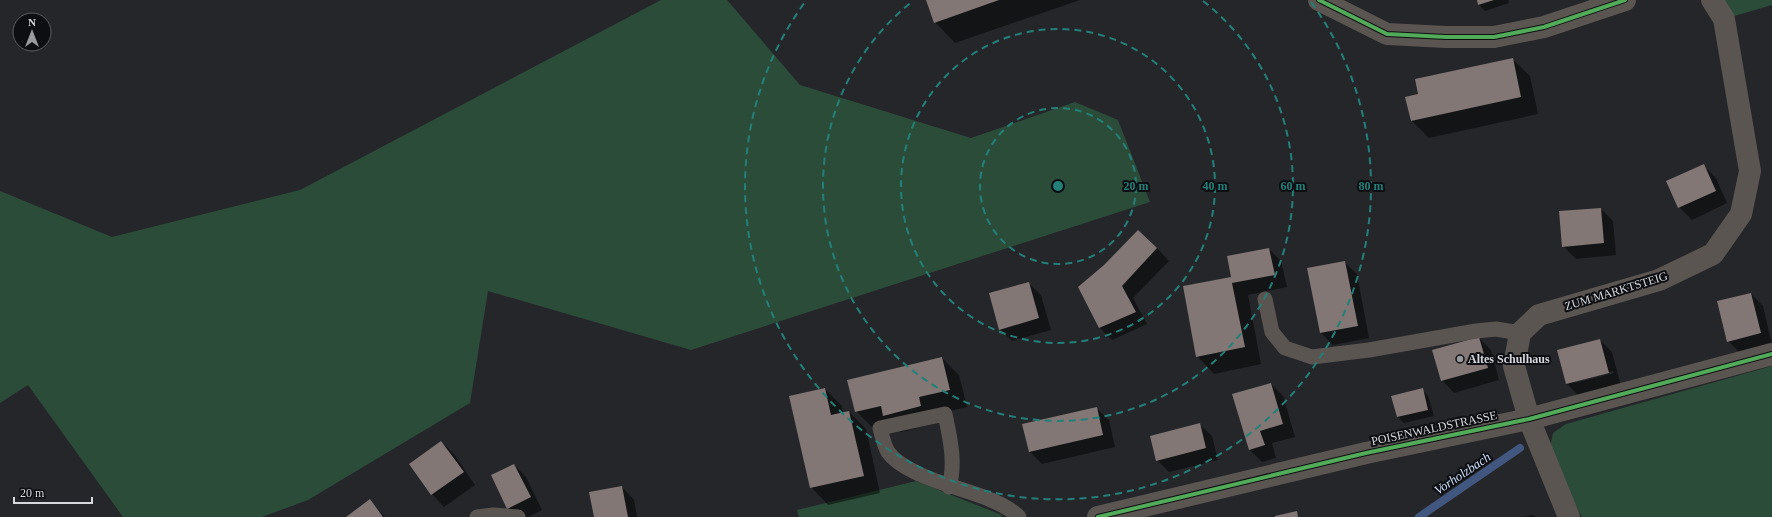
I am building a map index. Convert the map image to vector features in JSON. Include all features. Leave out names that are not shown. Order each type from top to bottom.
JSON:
[{"type":"street","points":[[1319,0],[1387,34],[1446,37],[1494,37],[1544,27],[1625,0]]},
{"type":"street","name":"ZUM MARKTSTEIG","points":[[1520,333],[1539,315],[1659,280],[1712,254],[1741,214],[1750,171],[1724,19],[1712,0]]},
{"type":"street","points":[[1520,333],[1514,366],[1535,435],[1569,517]]},
{"type":"street","name":"POISENWALDSTRASSE","points":[[1098,517],[1366,453],[1535,435],[1772,354]]},
{"type":"lane","points":[[1265,299],[1272,332],[1285,348],[1312,357],[1369,350],[1476,331],[1496,329],[1520,333]]},
{"type":"lane","points":[[949,487],[952,475],[952,458],[945,414],[880,428],[887,451],[895,460],[907,468],[929,480],[949,487],[998,503],[1012,510],[1019,517]]},
{"type":"lane","points":[[477,517],[493,515],[518,517]]},
{"type":"green space","points":[[661,0],[727,0],[800,85],[971,138],[1075,102],[1118,120],[1150,202],[691,350],[488,291],[470,403],[308,500],[262,517],[123,517],[28,385],[0,403],[0,191],[112,237],[300,190]]},
{"type":"green space","points":[[1704,0],[1772,0],[1772,5],[1724,19]]},
{"type":"green space","points":[[1772,366],[1772,517],[1582,517],[1550,447],[1553,433],[1566,424]]},
{"type":"green space","points":[[916,481],[1002,515],[1001,517],[799,517],[797,510]]},
{"type":"building","points":[[926,0],[999,0],[934,23]]},
{"type":"building","points":[[1477,0],[1494,0],[1478,5]]},
{"type":"building","points":[[1513,58],[1521,97],[1411,121],[1405,97],[1418,94],[1415,79]]},
{"type":"building","points":[[1704,164],[1716,191],[1678,208],[1666,181]]},
{"type":"building","points":[[1601,208],[1604,243],[1562,247],[1559,211]]},
{"type":"building","points":[[1138,230],[1157,248],[1122,286],[1136,312],[1099,328],[1078,287],[1104,265]]},
{"type":"building","points":[[1269,248],[1275,275],[1232,283],[1245,347],[1196,357],[1183,286],[1231,277],[1227,256]]},
{"type":"building","points":[[1345,261],[1358,326],[1320,333],[1307,268]]},
{"type":"building","points":[[1029,282],[1039,318],[999,330],[989,293]]},
{"type":"building","points":[[1751,293],[1761,333],[1727,342],[1717,301]]},
{"type":"building","name":"Altes Schulhaus","points":[[1479,337],[1488,368],[1441,381],[1432,350]]},
{"type":"building","points":[[1600,339],[1609,373],[1566,384],[1557,350]]},
{"type":"building","points":[[942,357],[950,390],[919,397],[921,406],[883,416],[881,406],[855,412],[847,380]]},
{"type":"building","points":[[1271,383],[1283,424],[1260,431],[1265,445],[1249,450],[1232,394]]},
{"type":"building","points":[[825,388],[831,415],[849,411],[864,476],[810,488],[789,396]]},
{"type":"building","points":[[1423,388],[1428,410],[1397,417],[1391,396]]},
{"type":"building","points":[[1097,407],[1103,435],[1029,452],[1022,424]]},
{"type":"building","points":[[1200,423],[1206,448],[1156,461],[1150,436]]},
{"type":"building","points":[[441,441],[464,472],[431,495],[409,464]]},
{"type":"building","points":[[514,464],[531,497],[507,509],[491,475]]},
{"type":"building","points":[[622,486],[628,517],[594,517],[589,492]]},
{"type":"building","points":[[370,499],[383,517],[346,517]]},
{"type":"building","points":[[1297,511],[1298,517],[1275,517],[1275,516]]},
{"type":"waterway","name":"Vorholzbach","points":[[1419,517],[1520,448]]},
{"type":"cycle path","points":[[1319,0],[1387,34],[1446,37],[1494,37],[1544,27],[1625,0]]},
{"type":"cycle path","points":[[1098,517],[1366,453],[1529,419],[1772,354]]},
{"type":"place","name":"Altes Schulhaus","points":[[1460,359]]}]
